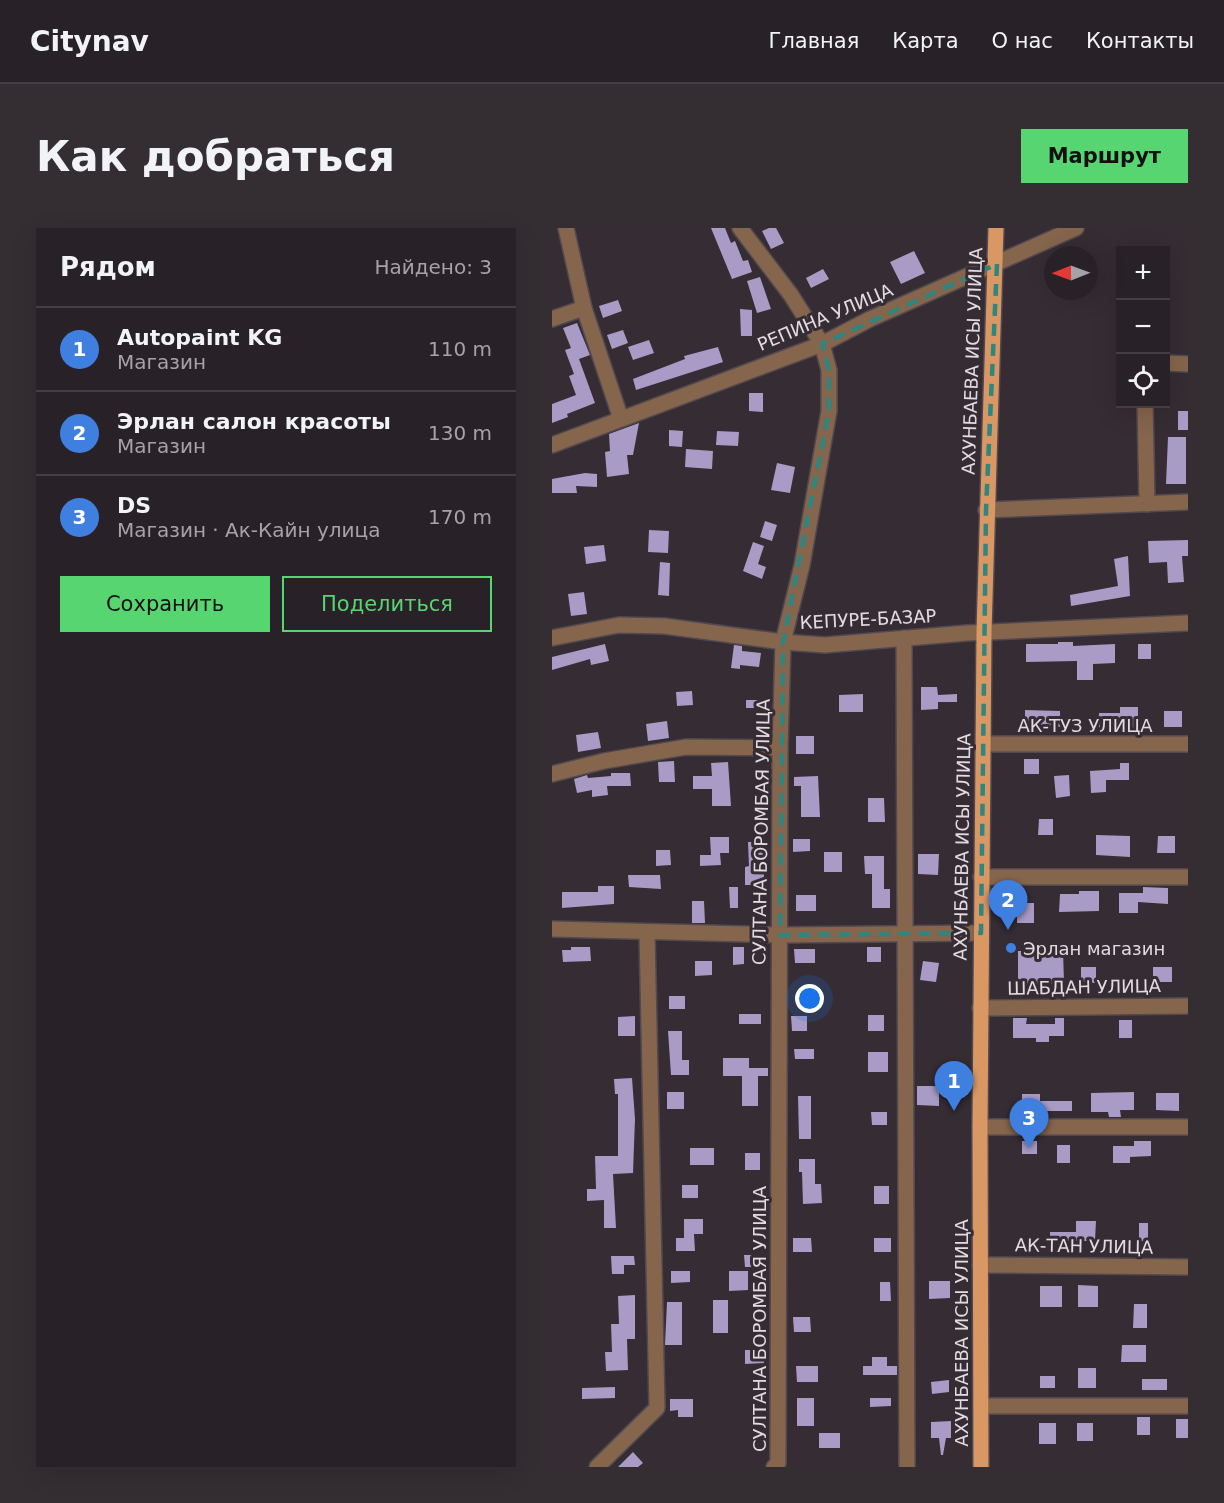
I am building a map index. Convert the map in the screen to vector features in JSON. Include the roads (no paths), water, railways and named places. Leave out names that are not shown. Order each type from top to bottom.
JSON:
[{"type":"main road","name":"АХУНБАЕВА ИСЫ УЛИЦА","points":[[981,1467],[981,877],[986,510],[997,264],[996,228]]},
{"type":"street","points":[[566,228],[584,308],[621,419]]},
{"type":"street","name":"СУЛТАНА БОРОМБАЯ УЛИЦА","points":[[740,228],[791,294],[822,344],[829,370],[829,411],[801,565],[783,642],[780,748],[778,1463],[774,1467]]},
{"type":"street","name":"РЕПИНА УЛИЦА","points":[[552,445],[822,344],[880,315],[1076,228]]},
{"type":"street","points":[[552,319],[584,308]]},
{"type":"street","points":[[1170,363],[1188,364]]},
{"type":"street","points":[[1146,408],[1148,504]]},
{"type":"street","points":[[986,510],[1188,502]]},
{"type":"street","name":"КЕПУРЕ-БАЗАР","points":[[552,638],[619,625],[641,625],[825,645],[984,632],[1188,623]]},
{"type":"street","points":[[904,638],[907,1467]]},
{"type":"street","name":"АК-ТУЗ УЛИЦА","points":[[983,744],[1188,744]]},
{"type":"street","points":[[552,774],[604,761],[686,747],[780,748]]},
{"type":"street","points":[[981,877],[1188,877]]},
{"type":"street","points":[[552,929],[780,935],[981,933]]},
{"type":"street","points":[[597,1467],[657,1408],[647,932]]},
{"type":"street","name":"ШАБДАН УЛИЦА","points":[[980,1008],[1188,1006]]},
{"type":"street","points":[[980,1127],[1188,1127]]},
{"type":"street","name":"АК-ТАН УЛИЦА","points":[[980,1265],[1188,1267]]},
{"type":"street","points":[[981,1406],[1188,1406]]},
{"type":"place","name":"Эрлан салон красоты","points":[[1008,930]]},
{"type":"place","name":"Эрлан магазин","points":[[1011,948]]},
{"type":"place","name":"Autopaint KG","points":[[954,1111]]},
{"type":"place","name":"DS","points":[[1029,1148]]}]
